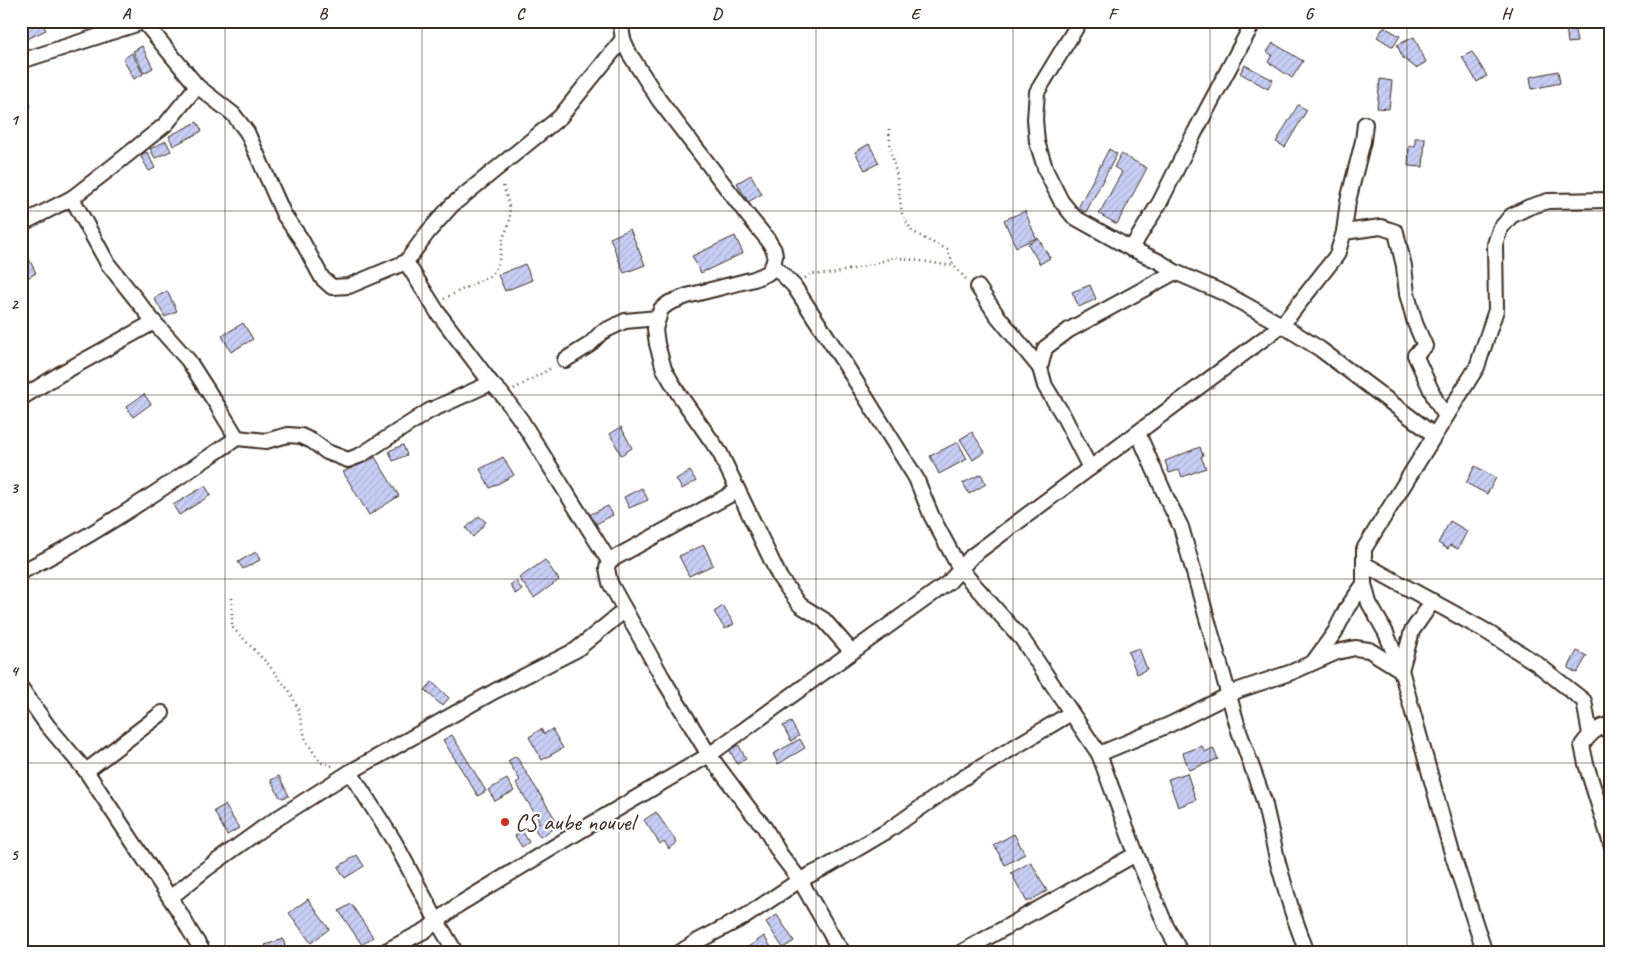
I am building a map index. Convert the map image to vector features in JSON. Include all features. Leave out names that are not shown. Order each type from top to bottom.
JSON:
[{"type":"street","points":[[620,21],[629,53],[659,100],[768,240],[775,256],[773,265],[768,273],[754,279],[687,296],[669,303],[661,309],[656,329],[656,344],[664,369],[678,393],[720,454],[780,578],[800,605],[824,620],[852,652]]},
{"type":"street","points":[[1080,21],[1037,92],[1035,119],[1037,142],[1046,171],[1061,201],[1074,217],[1160,262],[1175,272],[1226,294],[1282,325],[1320,349],[1434,434]]},
{"type":"street","points":[[1131,248],[1160,202],[1194,132],[1254,21]]},
{"type":"street","points":[[21,61],[146,22],[197,86],[233,114],[247,132],[284,215],[301,238],[322,278],[332,287],[350,286],[406,262],[428,232],[452,205],[560,117],[624,39]]},
{"type":"street","points":[[21,224],[72,198],[166,124],[197,86]]},
{"type":"street","points":[[382,953],[426,930],[466,900],[709,755],[949,582],[972,556],[1282,325],[1337,255],[1344,232],[1348,201],[1363,141],[1365,124]]},
{"type":"street","points":[[72,198],[108,264],[154,322],[188,360],[237,438]]},
{"type":"street","points":[[1485,953],[1452,852],[1401,670],[1386,633],[1369,603],[1364,584],[1364,549],[1477,367],[1496,310],[1495,244],[1500,229],[1511,216],[1529,207],[1548,201],[1611,200]]},
{"type":"street","points":[[1344,232],[1381,227],[1396,232],[1404,266],[1407,294],[1415,323],[1425,346],[1414,355],[1446,416]]},
{"type":"street","points":[[406,262],[438,313],[521,420],[608,561],[607,568],[610,583],[662,677],[709,755],[763,825],[780,854],[800,880],[836,943],[844,953]]},
{"type":"street","points":[[773,265],[794,286],[916,478],[932,517],[960,569],[1022,639],[1099,754],[1136,854],[1166,926],[1181,953]]},
{"type":"street","points":[[1040,368],[1045,348],[1054,340],[1175,272]]},
{"type":"street","points":[[978,287],[996,314],[1040,368],[1045,386],[1090,468]]},
{"type":"street","points":[[565,360],[589,345],[602,332],[625,321],[658,318]]},
{"type":"street","points":[[21,398],[154,322]]},
{"type":"street","points":[[21,572],[57,554],[134,507],[237,438],[266,441],[288,435],[301,436],[312,440],[327,452],[348,460],[361,455],[429,411],[496,388]]},
{"type":"street","points":[[1138,433],[1181,527],[1239,731],[1264,801],[1278,863],[1292,911],[1307,953]]},
{"type":"street","points":[[608,561],[738,491]]},
{"type":"street","points":[[1364,564],[1484,630],[1536,663],[1584,701],[1590,734]]},
{"type":"street","points":[[1314,662],[1364,584]]},
{"type":"street","points":[[1401,670],[1412,631],[1433,601]]},
{"type":"street","points":[[170,898],[206,869],[267,825],[350,772],[495,691],[576,650],[625,610]]},
{"type":"street","points":[[1099,754],[1171,724],[1239,690],[1292,672],[1337,652],[1355,648],[1369,650],[1401,670]]},
{"type":"street","points":[[21,688],[47,725],[86,771],[180,913],[204,953]]},
{"type":"street","points":[[86,771],[162,713]]},
{"type":"street","points":[[678,953],[763,906],[800,880],[828,866],[889,830],[963,778],[1071,713]]},
{"type":"street","points":[[1611,724],[1603,726],[1590,734],[1582,745],[1582,752],[1611,844]]},
{"type":"street","points":[[350,772],[394,841],[437,922],[456,953]]},
{"type":"street","points":[[960,953],[1136,854]]},
{"type":"path","points":[[889,129],[891,152],[902,214],[912,231],[947,249],[954,266],[970,283],[978,287]]},
{"type":"path","points":[[438,313],[444,299],[495,272],[510,219],[508,203],[498,167]]},
{"type":"path","points":[[794,286],[810,274],[832,274],[894,257],[954,266]]},
{"type":"path","points":[[496,388],[512,390],[535,379],[565,360]]},
{"type":"path","points":[[232,598],[232,627],[268,664],[290,692],[298,709],[306,740],[320,763],[350,772]]},
{"type":"building","points":[[21,21],[41,21],[46,30],[21,42]]},
{"type":"building","points":[[1431,21],[1442,21],[1442,22],[1432,26]]},
{"type":"building","points":[[1574,25],[1577,42],[1568,43],[1566,26]]},
{"type":"building","points":[[1384,27],[1400,36],[1393,47],[1377,37]]},
{"type":"building","points":[[1414,37],[1426,62],[1416,68],[1403,58],[1397,45]]},
{"type":"building","points":[[1273,43],[1303,61],[1292,78],[1268,62],[1272,55],[1267,52]]},
{"type":"building","points":[[142,46],[153,68],[144,73],[133,51]]},
{"type":"building","points":[[1472,52],[1487,76],[1477,82],[1462,57]]},
{"type":"building","points":[[132,53],[143,74],[134,79],[123,59]]},
{"type":"building","points":[[1245,65],[1273,80],[1268,89],[1240,73]]},
{"type":"building","points":[[1558,71],[1560,83],[1532,89],[1530,77]]},
{"type":"building","points":[[1380,79],[1392,81],[1389,109],[1377,108]]},
{"type":"building","points":[[26,93],[31,107],[21,111],[21,95]]},
{"type":"building","points":[[1298,105],[1307,110],[1285,147],[1276,142]]},
{"type":"building","points":[[197,122],[202,131],[173,146],[169,136]]},
{"type":"building","points":[[1415,138],[1425,138],[1423,167],[1408,166],[1409,146],[1415,146]]},
{"type":"building","points":[[166,141],[171,151],[155,158],[150,149]]},
{"type":"building","points":[[869,144],[879,163],[865,170],[855,152]]},
{"type":"building","points":[[1109,149],[1117,154],[1086,212],[1078,208]]},
{"type":"building","points":[[147,152],[155,168],[149,171],[140,155]]},
{"type":"building","points":[[1121,154],[1147,168],[1117,224],[1099,214],[1122,172],[1114,167]]},
{"type":"building","points":[[751,175],[762,194],[748,202],[737,183]]},
{"type":"building","points":[[1025,211],[1036,238],[1016,247],[1004,220]]},
{"type":"building","points":[[630,229],[645,265],[624,273],[610,238]]},
{"type":"building","points":[[735,236],[743,253],[701,273],[692,256]]},
{"type":"building","points":[[1038,238],[1050,258],[1040,264],[1028,244]]},
{"type":"building","points":[[22,245],[36,273],[22,281],[21,279]]},
{"type":"building","points":[[525,264],[532,280],[505,291],[498,275]]},
{"type":"building","points":[[1090,285],[1096,299],[1079,307],[1072,292]]},
{"type":"building","points":[[167,291],[177,311],[165,317],[154,298]]},
{"type":"building","points":[[243,323],[253,339],[231,352],[222,336]]},
{"type":"building","points":[[144,394],[151,404],[133,417],[126,407]]},
{"type":"building","points":[[621,427],[632,448],[621,455],[610,434]]},
{"type":"building","points":[[972,432],[985,452],[973,460],[960,439]]},
{"type":"building","points":[[958,442],[967,459],[939,474],[930,456]]},
{"type":"building","points":[[403,445],[407,455],[393,461],[389,451]]},
{"type":"building","points":[[1200,447],[1203,456],[1201,457],[1206,468],[1182,477],[1179,470],[1169,473],[1165,461]]},
{"type":"building","points":[[375,457],[399,496],[369,515],[343,472]]},
{"type":"building","points":[[503,457],[514,475],[490,488],[480,469]]},
{"type":"building","points":[[1475,466],[1496,478],[1487,494],[1466,483]]},
{"type":"building","points":[[690,471],[696,481],[682,489],[676,479]]},
{"type":"building","points":[[981,474],[986,484],[969,494],[963,483]]},
{"type":"building","points":[[205,486],[211,495],[179,515],[173,505]]},
{"type":"building","points":[[642,488],[648,500],[629,508],[624,497]]},
{"type":"building","points":[[608,506],[613,515],[594,525],[589,515]]},
{"type":"building","points":[[479,516],[486,522],[473,537],[466,528]]},
{"type":"building","points":[[1450,521],[1467,531],[1458,549],[1450,545],[1448,549],[1438,543]]},
{"type":"building","points":[[704,545],[713,565],[689,576],[679,556]]},
{"type":"building","points":[[256,552],[260,560],[243,569],[238,562]]},
{"type":"building","points":[[545,560],[559,580],[534,598],[519,578]]},
{"type":"building","points":[[516,581],[522,590],[516,594],[510,585]]},
{"type":"building","points":[[723,606],[734,624],[725,629],[714,612]]},
{"type":"building","points":[[1139,648],[1147,669],[1137,674],[1128,652]]},
{"type":"building","points":[[1577,651],[1587,656],[1577,673],[1568,668]]},
{"type":"building","points":[[432,682],[449,698],[442,706],[425,690]]},
{"type":"building","points":[[791,722],[799,736],[791,741],[783,726]]},
{"type":"building","points":[[541,729],[544,734],[552,729],[563,748],[542,760],[529,737]]},
{"type":"building","points":[[452,735],[486,791],[478,796],[443,740]]},
{"type":"building","points":[[800,739],[805,748],[778,764],[773,754]]},
{"type":"building","points":[[737,742],[746,759],[737,764],[728,747]]},
{"type":"building","points":[[1202,746],[1205,752],[1213,748],[1218,759],[1189,770],[1183,753]]},
{"type":"building","points":[[516,756],[559,825],[540,837],[533,826],[540,822],[516,783],[520,780],[508,761]]},
{"type":"building","points":[[1187,773],[1196,800],[1178,807],[1168,779]]},
{"type":"building","points":[[279,776],[289,796],[283,798],[279,796],[271,780]]},
{"type":"building","points":[[507,779],[514,791],[495,801],[488,790]]},
{"type":"building","points":[[225,805],[239,828],[227,835],[214,811]]},
{"type":"building","points":[[656,812],[677,843],[669,849],[664,841],[660,844],[644,820]]},
{"type":"building","points":[[522,831],[529,842],[522,847],[515,836]]},
{"type":"building","points":[[1014,834],[1025,854],[1005,865],[994,845]]},
{"type":"building","points":[[357,855],[364,866],[345,878],[338,867]]},
{"type":"building","points":[[1031,862],[1047,891],[1027,902],[1011,873]]},
{"type":"building","points":[[308,899],[329,929],[311,943],[289,913]]},
{"type":"building","points":[[351,904],[373,937],[362,945],[339,911]]},
{"type":"building","points":[[777,915],[794,941],[783,948],[766,922]]},
{"type":"building","points":[[764,936],[774,952],[747,953],[745,949]]},
{"type":"building","points":[[283,939],[287,953],[267,953],[265,945]]},
{"type":"building","points":[[1550,948],[1552,953],[1536,953]]},
{"type":"place","name":"CS aube nouvel","points":[[505,822]]}]
